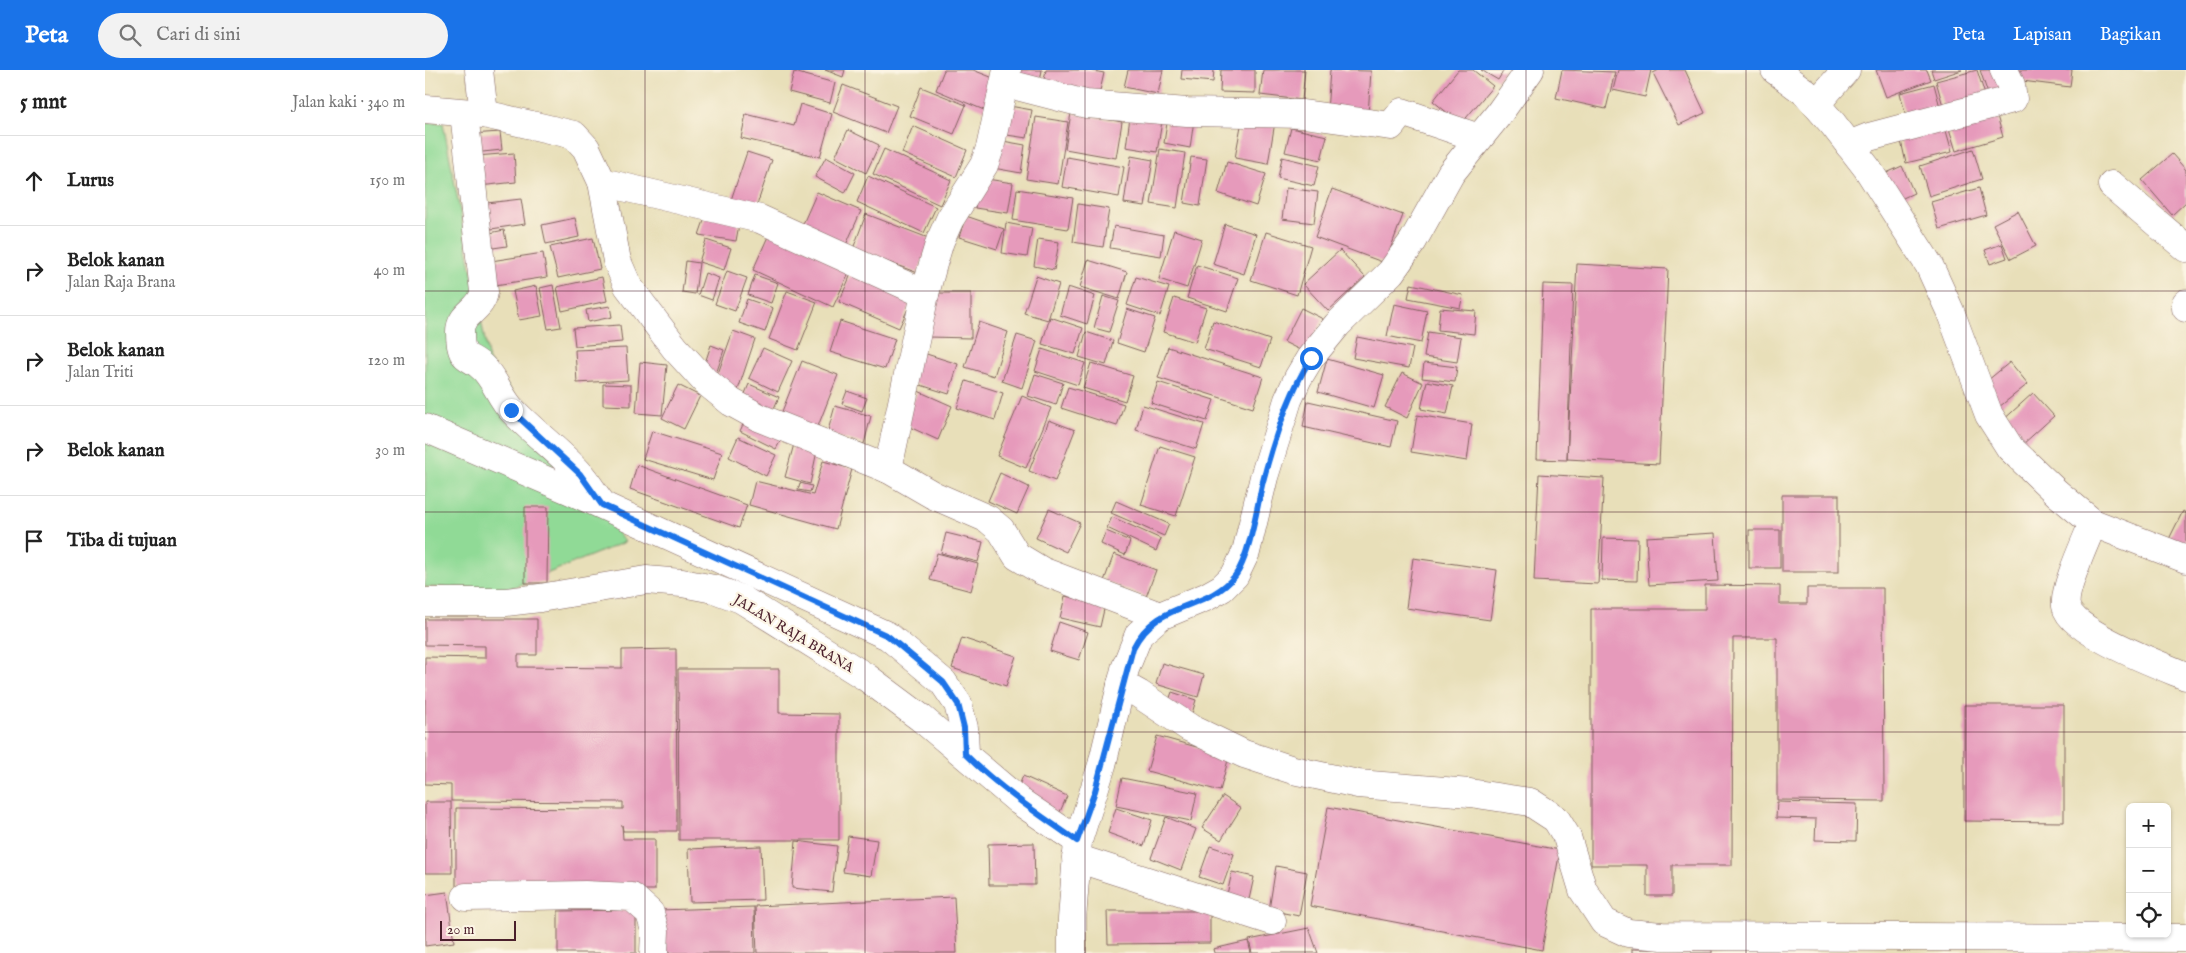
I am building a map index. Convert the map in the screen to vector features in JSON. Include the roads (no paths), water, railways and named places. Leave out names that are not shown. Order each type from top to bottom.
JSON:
[{"type":"street","points":[[479,70],[474,113],[484,292],[480,305],[463,319],[460,329],[461,346],[466,358],[480,364],[486,370],[511,410],[580,474],[602,505]]},
{"type":"street","points":[[1071,953],[1077,849],[1102,765],[1121,684],[1139,634],[1160,616],[1206,597],[1222,588],[1235,575],[1246,552],[1264,477],[1298,378],[1337,324],[1391,272],[1413,241],[1451,174],[1498,115],[1530,70]]},
{"type":"street","points":[[1775,70],[1816,104],[1849,145],[1867,168],[1929,265],[1950,311],[1989,415],[2010,448],[2057,493],[2093,523],[2186,559]]},
{"type":"street","points":[[1816,104],[1845,70]]},
{"type":"street","points":[[1849,145],[1869,137],[2013,99],[2011,84],[2004,70]]},
{"type":"street","points":[[888,469],[925,294],[940,241],[950,219],[983,165],[990,148],[1003,75],[1086,104],[1178,112],[1303,114],[1391,126],[1402,112],[1479,138]]},
{"type":"street","points":[[425,109],[474,113],[574,135],[587,148],[602,182],[617,261],[628,286],[675,348],[705,381],[731,402],[760,418],[888,469],[933,495],[988,519],[1001,530],[1017,556],[1042,571],[1160,616]]},
{"type":"street","points":[[602,182],[760,219],[925,294]]},
{"type":"street","points":[[2112,185],[2186,248]]},
{"type":"street","points":[[2186,303],[2186,308]]},
{"type":"street","points":[[425,428],[571,491],[888,636],[943,682],[958,704],[964,728],[965,754]]},
{"type":"street","points":[[2093,523],[2068,587],[2065,606],[2070,618],[2087,630],[2127,652],[2186,676]]},
{"type":"street","name":"JALAN RAJA BRANA","points":[[425,602],[506,602],[646,580],[682,583],[714,589],[741,599],[866,677],[921,718],[965,754],[981,771],[1077,849],[1272,920]]},
{"type":"street","points":[[1121,684],[1190,728],[1244,754],[1293,770],[1359,784],[1470,793],[1529,802],[1556,819],[1567,838],[1583,890],[1604,922],[1628,933],[1662,936],[2026,945],[2186,938]]},
{"type":"street","points":[[465,897],[585,895],[632,898],[650,913],[655,931],[654,953]]}]
